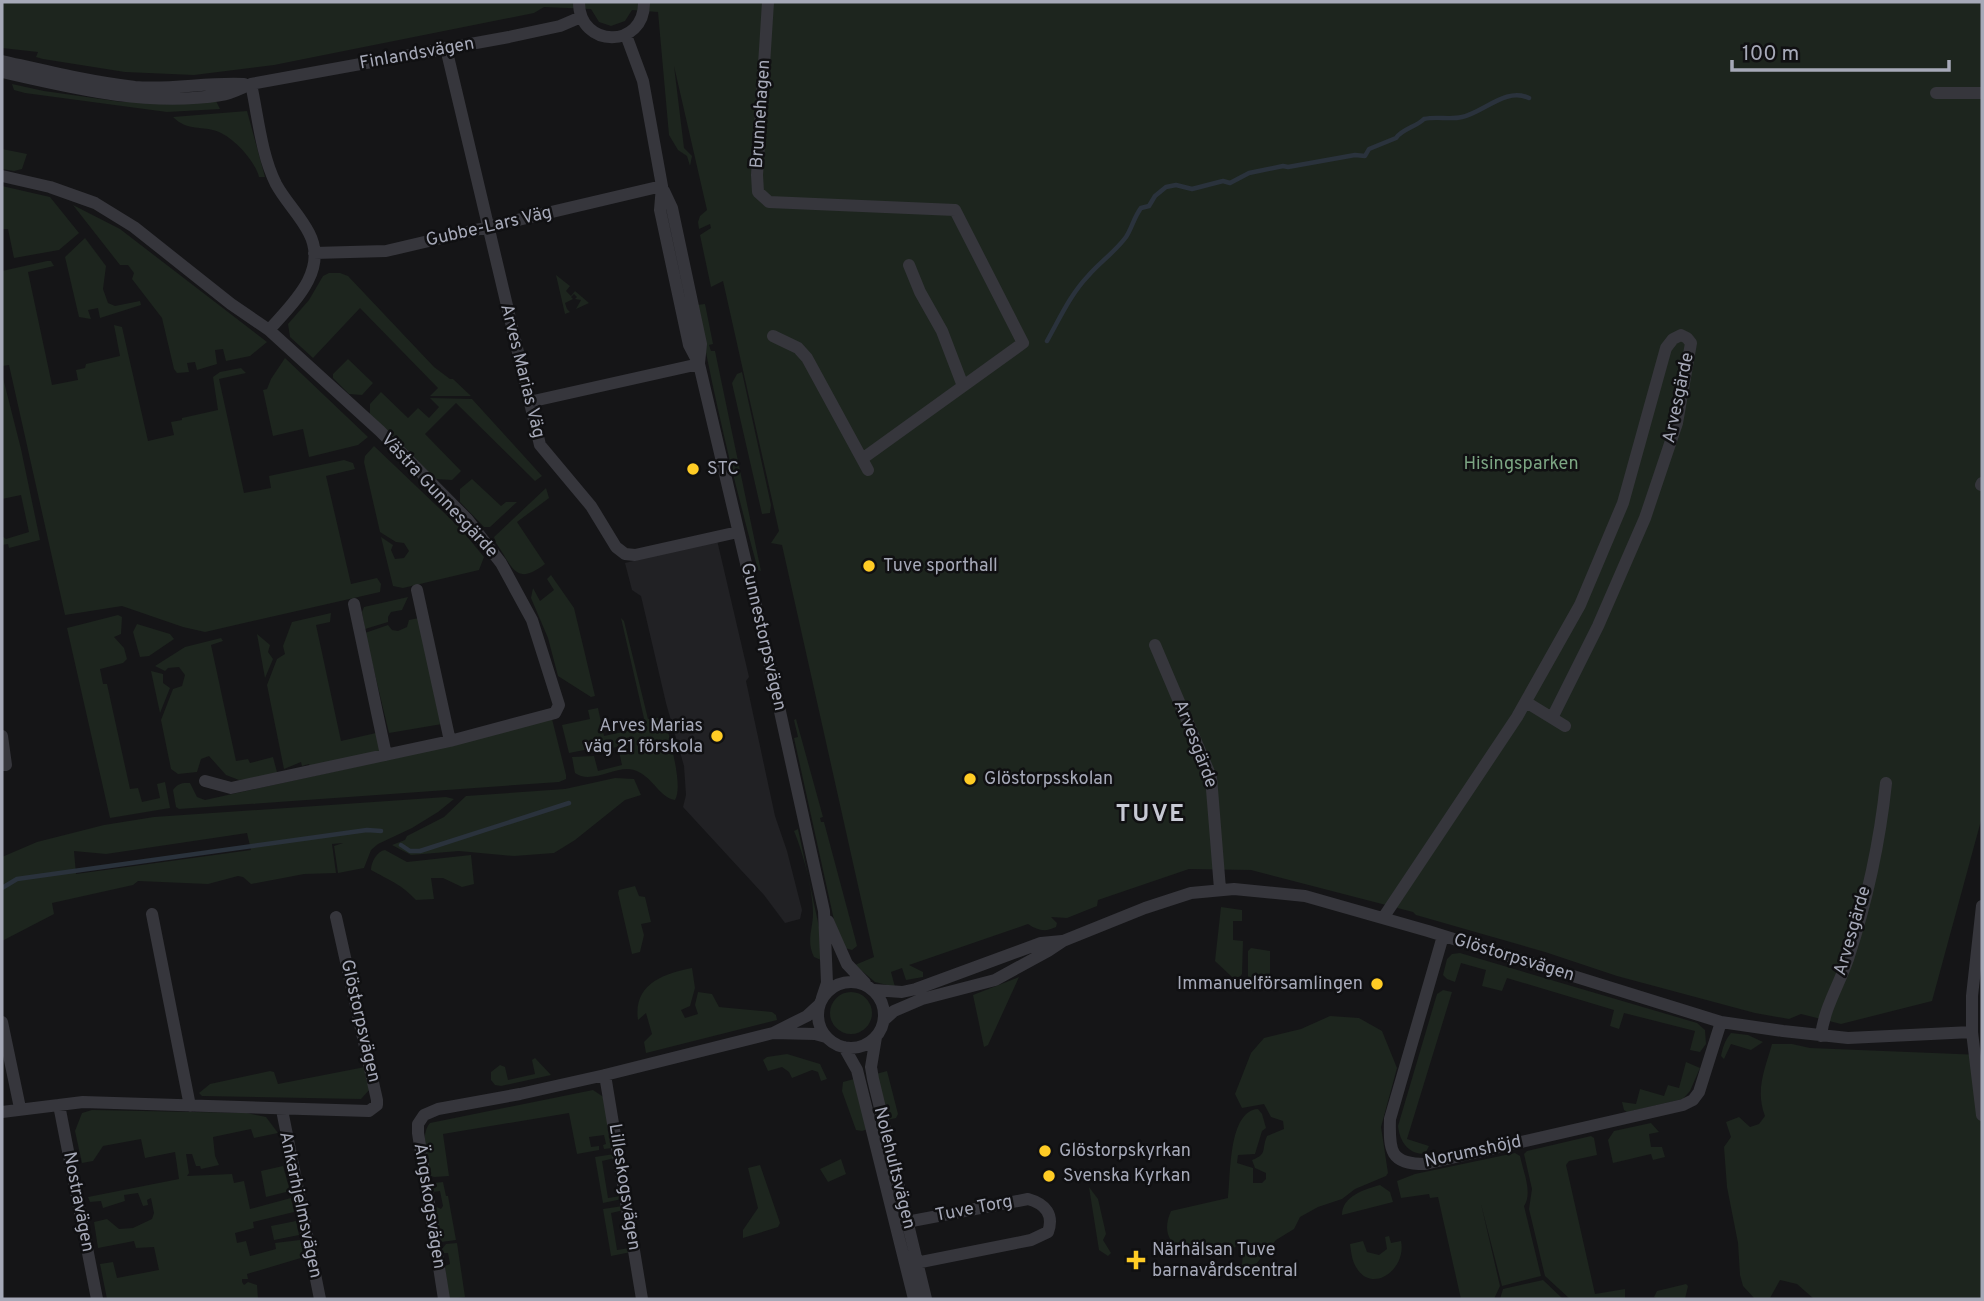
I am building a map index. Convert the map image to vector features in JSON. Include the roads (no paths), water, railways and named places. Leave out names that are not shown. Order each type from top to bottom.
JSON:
[{"type":"street","points":[[579,2],[581,17],[589,29],[601,36],[615,38],[626,35],[639,24],[644,2]]},
{"type":"street","name":"Brunnehagen","points":[[768,2],[756,187],[769,202],[955,210],[1023,343],[963,386]]},
{"type":"street","name":"Finlandsvägen","points":[[2,72],[95,91],[156,97],[223,95],[251,84],[561,26],[581,17]]},
{"type":"street","name":"Gunnestorpsvägen","points":[[626,35],[643,81],[662,186],[672,208],[701,344],[699,364],[824,911],[827,983],[821,1002]]},
{"type":"street","name":"Arves Marias Väg","points":[[446,48],[540,444],[571,480],[621,552],[635,555],[738,532]]},
{"type":"street","name":"Finlandsvägen","points":[[2,61],[136,87],[251,84]]},
{"type":"street","points":[[251,84],[271,171],[277,185],[308,231],[314,253],[308,282],[269,330]]},
{"type":"street","points":[[1936,93],[1982,93]]},
{"type":"street","name":"Västra Gunnesgärde","points":[[2,176],[50,187],[95,203],[134,227],[231,304],[269,330],[380,432],[484,538],[532,620],[545,655],[558,710],[555,713],[450,741],[231,788],[205,781]]},
{"type":"street","name":"Gubbe-Lars Väg","points":[[314,253],[386,251],[662,186]]},
{"type":"street","points":[[773,336],[798,348],[807,358],[865,465],[963,386],[942,331],[920,292],[909,265]]},
{"type":"street","name":"Arvesgärde","points":[[1382,918],[1526,702],[1580,605],[1623,503],[1666,348],[1673,339],[1681,335],[1691,343],[1677,424],[1646,518],[1622,575],[1552,718]]},
{"type":"street","points":[[529,401],[699,364]]},
{"type":"street","points":[[416,590],[450,741]]},
{"type":"street","points":[[354,604],[386,755]]},
{"type":"street","name":"Arvesgärde","points":[[1155,645],[1211,776],[1220,889]]},
{"type":"street","points":[[1526,702],[1565,726]]},
{"type":"street","points":[[2,736],[6,765],[2,765]]},
{"type":"street","name":"Arvesgärde","points":[[1821,1036],[1823,1022],[1848,959],[1882,814],[1886,783]]},
{"type":"street","name":"Glöstorpsvägen","points":[[884,1020],[894,1011],[922,999],[995,980],[1063,941],[1154,905],[1220,889],[1270,891],[1305,896],[1721,1021],[1821,1036],[1867,1038],[1972,1032]]},
{"type":"street","points":[[1982,906],[1972,996],[1972,1032],[1982,1115]]},
{"type":"street","name":"Gunnestorpsvägen","points":[[824,911],[847,964],[871,988]]},
{"type":"street","points":[[152,914],[190,1106]]},
{"type":"street","name":"Glöstorpsvägen","points":[[2,1112],[83,1102],[359,1113],[369,1111],[377,1105],[336,917]]},
{"type":"street","name":"Norumshöjd","points":[[1443,936],[1390,1119],[1389,1139],[1393,1153],[1398,1160],[1409,1164],[1425,1164],[1683,1105],[1693,1100],[1699,1092],[1721,1021]]},
{"type":"street","name":"Glöstorpsvägen","points":[[871,988],[902,992],[916,989],[1041,943],[1063,941]]},
{"type":"street","points":[[605,1075],[773,1033],[807,1016],[828,990],[842,982],[855,982],[871,988],[881,1001],[884,1020]]},
{"type":"street","points":[[821,1002],[818,1018],[826,1037]]},
{"type":"street","name":"Nolehultsvägen","points":[[884,1020],[876,1037],[871,1067],[902,1223],[912,1264],[926,1299]]},
{"type":"street","points":[[2,1022],[20,1108]]},
{"type":"street","points":[[773,1033],[815,1034],[844,1047],[859,1047],[876,1037]]},
{"type":"street","name":"Nolehultsvägen","points":[[844,1047],[857,1070],[902,1223]]},
{"type":"street","name":"Ängskogsvägen","points":[[444,1299],[418,1133],[418,1124],[424,1115],[449,1106],[605,1075]]},
{"type":"street","name":"Lilleskogsvägen","points":[[605,1075],[642,1299]]},
{"type":"street","name":"Nostravägen","points":[[59,1105],[97,1299]]},
{"type":"street","name":"Ankarhjelmsvägen","points":[[282,1110],[320,1299]]},
{"type":"street","name":"Tuve Torg","points":[[902,1223],[1028,1199],[1047,1209],[1051,1225],[1048,1232],[1038,1238],[912,1264]]},
{"type":"street","name":"Nolehultsvägen","points":[[912,1264],[914,1299]]},
{"type":"waterway","points":[[1047,341],[1082,283],[1126,237],[1141,208],[1149,206],[1155,196],[1166,187],[1176,185],[1192,189],[1223,181],[1230,183],[1249,173],[1283,166],[1355,155],[1365,156],[1369,149],[1396,138],[1424,119],[1462,117],[1503,98],[1520,95],[1529,98]]},
{"type":"waterway","points":[[401,845],[410,851],[420,851],[569,803]]},
{"type":"waterway","points":[[2,888],[17,879],[367,830],[381,831]]},
{"type":"place","name":"STC","points":[[693,469]]},
{"type":"place","name":"Tuve sporthall","points":[[869,566]]},
{"type":"place","name":"Arves Marias väg 21 förskola","points":[[717,736]]},
{"type":"place","name":"Glöstorpsskolan","points":[[970,779]]},
{"type":"place","name":"Immanuelförsamlingen","points":[[1377,984]]},
{"type":"place","name":"Glöstorpskyrkan","points":[[1045,1151]]},
{"type":"place","name":"Svenska Kyrkan","points":[[1049,1176]]},
{"type":"place","name":"Närhälsan Tuve barnavårdscentral","points":[[1136,1260]]},
{"type":"district","name":"TUVE","points":[[1151,815]]},
{"type":"park label","name":"Hisingsparken","points":[[1521,464]]}]
